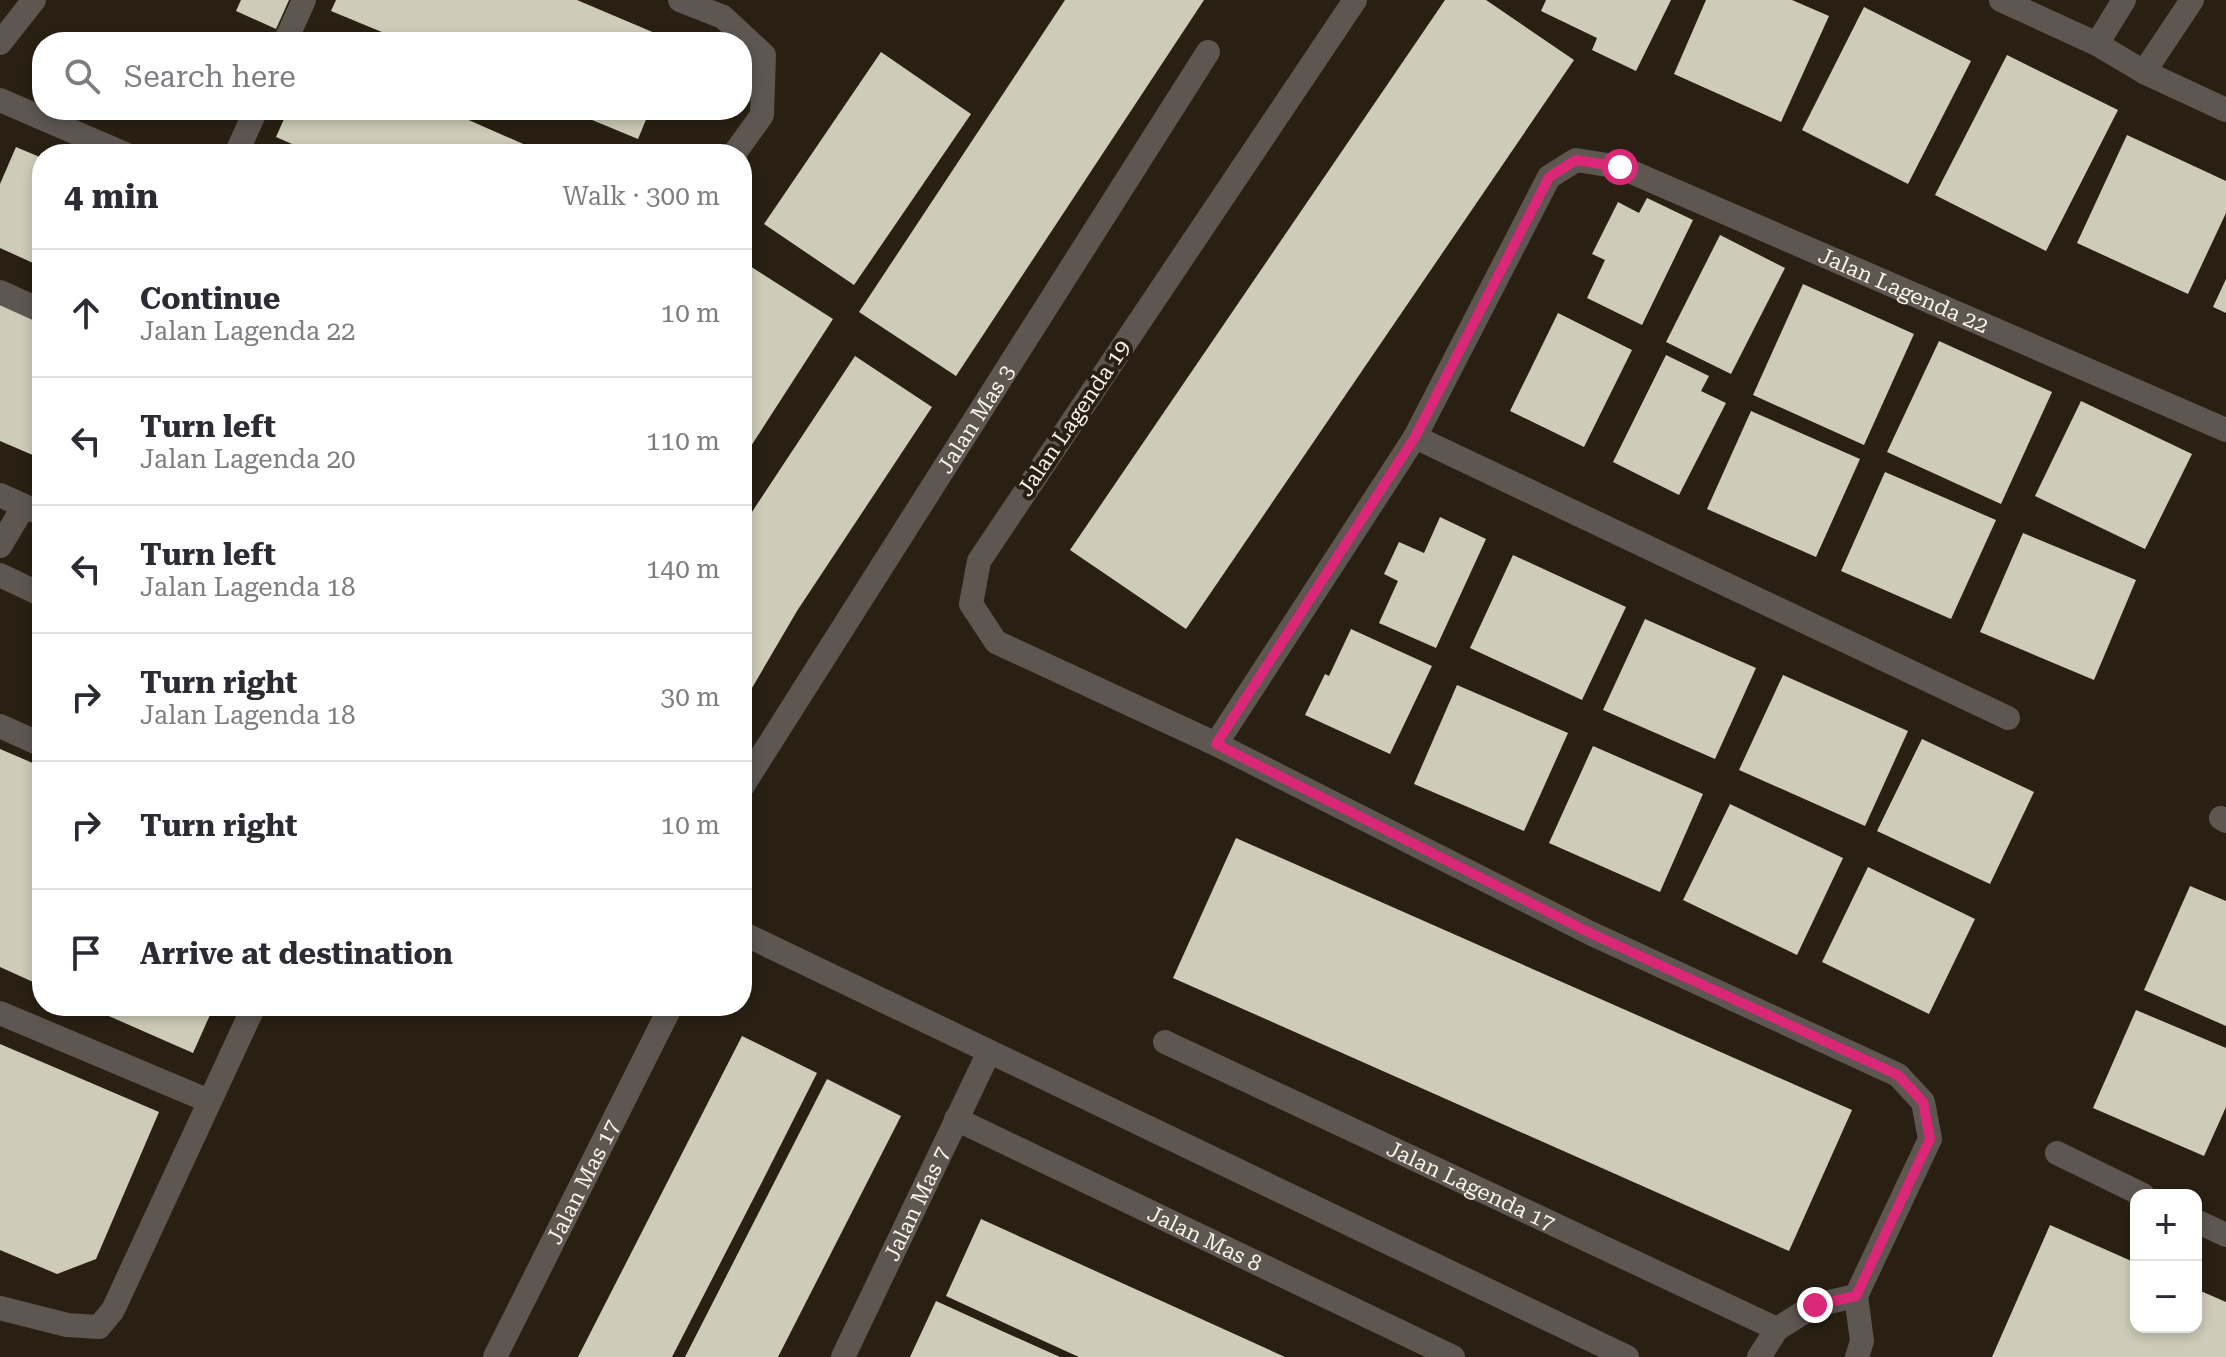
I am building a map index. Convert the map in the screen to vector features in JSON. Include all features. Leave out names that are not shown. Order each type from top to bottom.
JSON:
[{"type":"street","points":[[0,43],[34,0]]},
{"type":"street","points":[[290,32],[304,0]]},
{"type":"street","points":[[680,0],[723,17],[739,32]]},
{"type":"street","name":"Jalan Lagenda 19","points":[[1355,0],[979,561],[971,604],[996,642],[1216,744],[1576,926],[1898,1075],[1923,1102],[1930,1139],[1856,1296]]},
{"type":"street","points":[[2001,0],[2097,44],[2144,72],[2226,110]]},
{"type":"street","points":[[2097,44],[2124,0]]},
{"type":"street","points":[[2144,72],[2192,0]]},
{"type":"street","points":[[741,144],[762,115],[764,55],[752,44]]},
{"type":"street","name":"Jalan Mas 3","points":[[752,771],[1208,52]]},
{"type":"street","points":[[0,100],[32,114]]},
{"type":"street","points":[[46,120],[102,144]]},
{"type":"street","points":[[241,144],[251,120]]},
{"type":"street","name":"Jalan Lagenda 22","points":[[1415,437],[1549,177],[1576,160],[1620,167],[2226,430]]},
{"type":"street","points":[[0,292],[32,306]]},
{"type":"street","points":[[1216,744],[1415,437],[2008,718]]},
{"type":"street","points":[[0,495],[32,510]]},
{"type":"street","points":[[0,546],[32,511]]},
{"type":"street","points":[[0,575],[32,590]]},
{"type":"street","points":[[0,726],[32,740]]},
{"type":"street","points":[[752,938],[1627,1357]]},
{"type":"street","points":[[0,1013],[209,1101]]},
{"type":"street","points":[[0,1308],[67,1325],[99,1327],[113,1310],[249,1016]]},
{"type":"street","name":"Jalan Mas 17","points":[[503,1354],[666,1016]]},
{"type":"street","name":"Jalan Lagenda 17","points":[[1165,1042],[1777,1329]]},
{"type":"street","name":"Jalan Mas 7","points":[[843,1357],[989,1052]]},
{"type":"street","name":"Jalan Mas 8","points":[[956,1119],[1453,1357]]},
{"type":"street","points":[[2057,1153],[2131,1189]]},
{"type":"street","points":[[2202,1224],[2226,1235]]},
{"type":"street","points":[[1759,1357],[1777,1329],[1815,1305],[1856,1296],[1862,1341],[1857,1357]]},
{"type":"building","points":[[241,0],[289,0],[276,29],[236,11]]},
{"type":"building","points":[[336,0],[577,0],[652,32],[382,32],[331,11]]},
{"type":"building","points":[[1065,0],[1204,0],[956,376],[859,312]]},
{"type":"building","points":[[1445,0],[1486,0],[1574,60],[1186,629],[1070,550]]},
{"type":"building","points":[[1546,0],[1671,0],[1636,71],[1592,50],[1597,38],[1541,11]]},
{"type":"building","points":[[1706,0],[1792,0],[1829,16],[1781,122],[1674,74]]},
{"type":"building","points":[[1864,7],[1971,61],[1908,184],[1802,130]]},
{"type":"building","points":[[881,52],[971,114],[854,285],[764,224]]},
{"type":"building","points":[[2007,55],[2118,110],[2046,251],[1935,195]]},
{"type":"building","points":[[284,120],[469,120],[523,144],[292,144],[276,137]]},
{"type":"building","points":[[592,120],[646,120],[638,139]]},
{"type":"building","points":[[2127,135],[2226,181],[2226,213],[2188,294],[2077,243]]},
{"type":"building","points":[[16,147],[32,154],[32,262],[0,248],[0,184]]},
{"type":"building","points":[[1647,198],[1693,220],[1642,325],[1587,298],[1605,260],[1592,254],[1618,202],[1639,213]]},
{"type":"building","points":[[1720,235],[1785,268],[1731,374],[1666,342]]},
{"type":"building","points":[[752,267],[833,319],[752,445]]},
{"type":"building","points":[[2226,279],[2226,313],[2213,307]]},
{"type":"building","points":[[1803,284],[1914,334],[1864,445],[1753,395]]},
{"type":"building","points":[[0,291],[32,305],[32,455],[0,441]]},
{"type":"building","points":[[1558,313],[1632,350],[1584,447],[1510,411]]},
{"type":"building","points":[[1939,341],[2052,392],[2001,504],[1887,452]]},
{"type":"building","points":[[1666,355],[1709,376],[1701,391],[1726,403],[1679,495],[1613,462]]},
{"type":"building","points":[[855,356],[932,407],[797,611],[752,688],[752,512]]},
{"type":"building","points":[[2081,401],[2192,454],[2145,549],[2035,496]]},
{"type":"building","points":[[1751,411],[1860,459],[1816,557],[1707,509]]},
{"type":"building","points":[[1885,472],[1996,520],[1951,619],[1841,571]]},
{"type":"building","points":[[1440,517],[1486,539],[1436,648],[1379,623],[1398,581],[1384,574],[1399,542],[1424,553]]},
{"type":"building","points":[[2023,533],[2136,580],[2094,680],[1980,632]]},
{"type":"building","points":[[1513,555],[1626,607],[1582,700],[1470,648]]},
{"type":"building","points":[[1645,619],[1756,668],[1715,759],[1603,710]]},
{"type":"building","points":[[1351,629],[1432,666],[1390,754],[1305,715],[1325,674],[1329,676]]},
{"type":"building","points":[[1783,675],[1908,731],[1865,826],[1739,770]]},
{"type":"building","points":[[1457,685],[1568,733],[1524,831],[1414,784]]},
{"type":"building","points":[[1922,739],[2034,792],[1990,884],[1877,831]]},
{"type":"building","points":[[1593,746],[1703,794],[1660,892],[1549,843]]},
{"type":"building","points":[[0,749],[32,763],[32,981],[0,967]]},
{"type":"building","points":[[1730,804],[1843,858],[1797,955],[1683,900]]},
{"type":"building","points":[[1236,838],[1852,1110],[1789,1251],[1173,978]]},
{"type":"building","points":[[1868,867],[1975,919],[1929,1014],[1822,962]]},
{"type":"building","points":[[2190,886],[2226,901],[2226,1026],[2144,990]]},
{"type":"building","points":[[2136,1010],[2226,1048],[2226,1107],[2204,1156],[2093,1108]]},
{"type":"building","points":[[109,1016],[210,1016],[193,1053]]},
{"type":"building","points":[[742,1036],[817,1073],[762,1182],[672,1357],[578,1357]]},
{"type":"building","points":[[0,1044],[159,1112],[96,1259],[57,1274],[0,1250]]},
{"type":"building","points":[[827,1079],[901,1116],[778,1357],[685,1357]]},
{"type":"building","points":[[981,1219],[1285,1357],[1079,1357],[1059,1348],[946,1296]]},
{"type":"building","points":[[2050,1225],[2130,1260],[2130,1333],[2202,1333],[2202,1292],[2226,1302],[2226,1357],[1992,1357]]},
{"type":"building","points":[[936,1301],[1002,1331],[1060,1357],[910,1357]]},
{"type":"route","points":[[1620,167],[1576,160],[1549,177],[1415,437],[1216,744],[1590,933],[1898,1075],[1923,1102],[1930,1139],[1856,1296],[1815,1305]]}]
